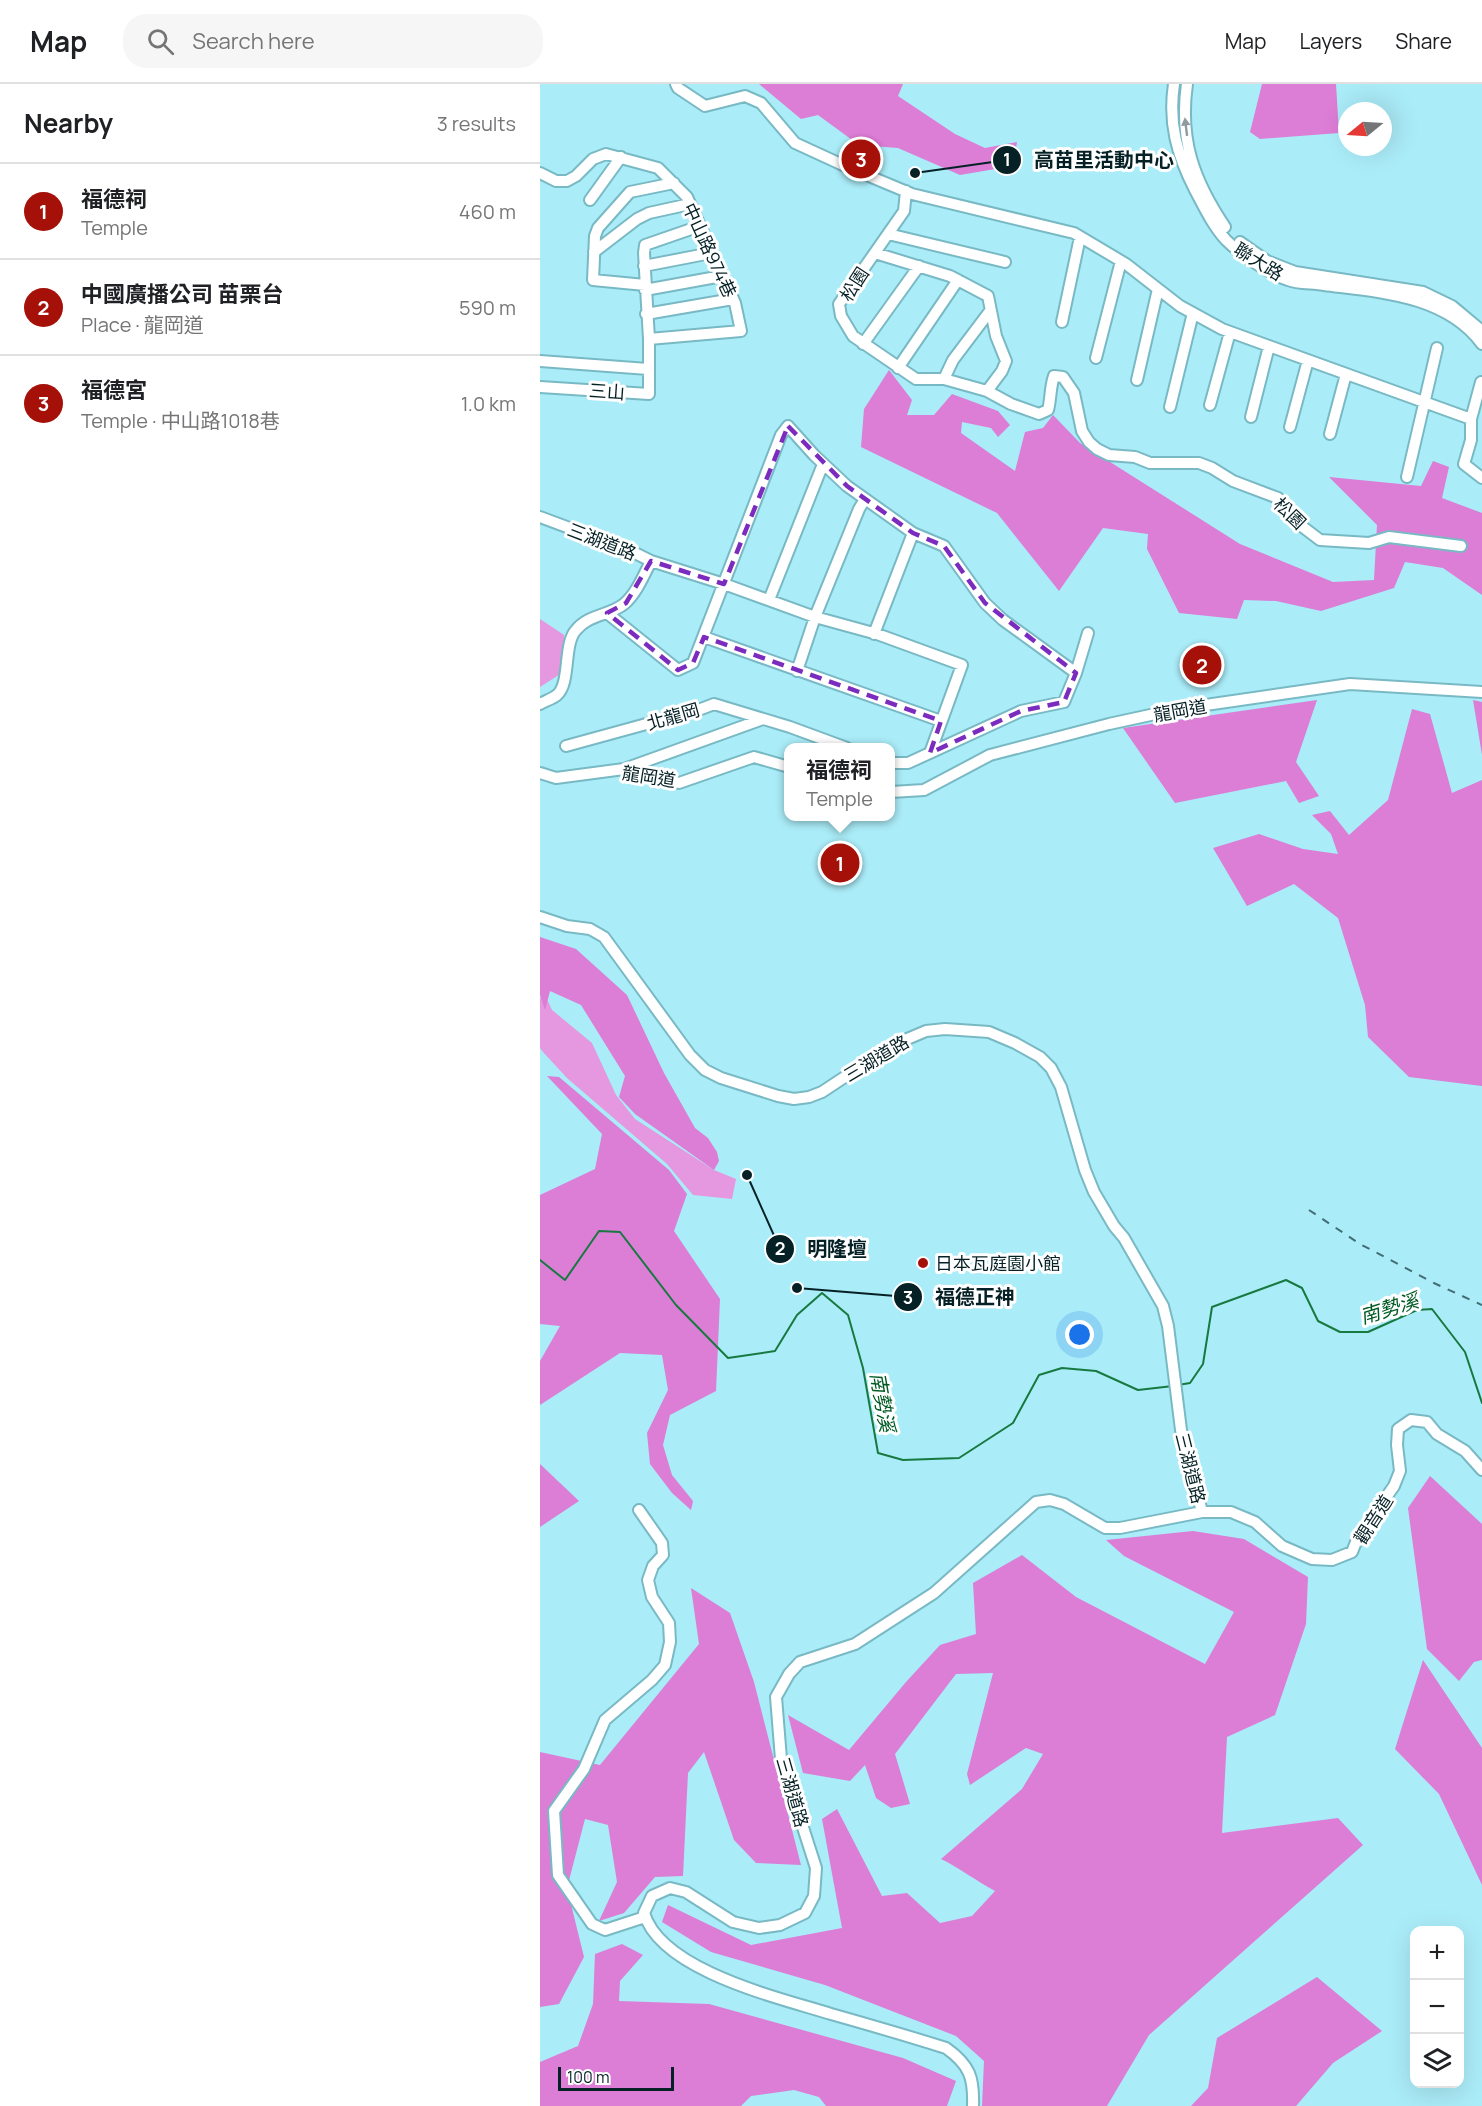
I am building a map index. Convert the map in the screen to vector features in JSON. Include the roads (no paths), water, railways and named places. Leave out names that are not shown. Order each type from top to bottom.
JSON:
[{"type":"street","points":[[676,84],[678,88],[705,106],[745,96],[761,103],[795,142],[906,191],[1074,232],[1121,261],[1180,306],[1230,332],[1471,419]]},
{"type":"street","name":"聯大路","points":[[1174,84],[1173,130],[1178,153],[1206,212],[1227,240],[1259,265],[1288,280],[1395,294],[1415,300],[1445,313],[1475,335],[1482,344]]},
{"type":"street","name":"聯大路","points":[[1187,84],[1183,107],[1189,156],[1201,187],[1224,225],[1235,238],[1267,261],[1294,272],[1423,292],[1452,306],[1482,331]]},
{"type":"street","name":"中山路974巷","points":[[540,173],[556,182],[567,181],[576,176],[593,159],[606,154],[621,157],[658,168],[674,183],[690,204],[733,299],[741,330],[649,339]]},
{"type":"street","points":[[590,200],[621,157]]},
{"type":"street","points":[[674,183],[630,192],[624,197],[598,228],[595,236],[592,280],[645,288],[722,276]]},
{"type":"street","name":"松園","points":[[906,191],[904,212],[839,304],[841,316],[848,330],[863,344],[898,368],[916,379],[944,379],[987,391],[1011,404],[1039,414],[1048,410],[1054,376],[1063,377],[1074,393],[1082,431],[1097,449],[1109,455],[1135,457],[1150,463],[1199,463],[1212,468],[1233,481],[1278,498],[1291,518],[1320,540],[1369,543],[1389,537],[1461,546]]},
{"type":"street","points":[[594,252],[637,219],[649,213],[690,204]]},
{"type":"street","name":"三山","points":[[540,387],[649,394],[645,245],[700,226]]},
{"type":"street","points":[[888,234],[1005,262]]},
{"type":"street","points":[[1062,322],[1080,237]]},
{"type":"street","points":[[644,266],[711,253]]},
{"type":"street","points":[[875,253],[958,280],[988,296],[996,336],[1006,361],[1002,371],[987,391]]},
{"type":"street","points":[[1096,358],[1121,261]]},
{"type":"street","points":[[863,344],[919,266]]},
{"type":"street","points":[[898,368],[958,280]]},
{"type":"street","points":[[1137,380],[1158,289]]},
{"type":"street","points":[[646,314],[733,299]]},
{"type":"street","points":[[944,379],[953,360],[990,311]]},
{"type":"street","points":[[1170,407],[1193,313]]},
{"type":"street","points":[[1210,405],[1230,332]]},
{"type":"street","points":[[1251,417],[1269,346]]},
{"type":"street","points":[[1407,477],[1437,348]]},
{"type":"street","points":[[1290,427],[1308,360]]},
{"type":"street","name":"三山","points":[[540,361],[648,369]]},
{"type":"street","points":[[1330,434],[1346,374]]},
{"type":"street","points":[[1481,382],[1471,419],[1471,440],[1464,464],[1482,478]]},
{"type":"street","points":[[607,613],[678,670],[693,663],[781,435],[788,426],[847,486],[913,533],[944,546],[985,603],[1003,620],[1076,673]]},
{"type":"street","points":[[769,600],[823,464]]},
{"type":"street","points":[[797,671],[815,617],[865,499]]},
{"type":"street","name":"三湖道路","points":[[540,517],[631,551],[651,561],[626,603],[607,613],[590,617],[574,631],[563,683],[558,695],[540,704]]},
{"type":"street","points":[[874,634],[913,533]]},
{"type":"street","points":[[651,561],[815,617],[874,634],[962,666],[930,753]]},
{"type":"street","points":[[895,763],[908,763],[1021,711],[1064,702],[1076,673],[1088,633]]},
{"type":"street","points":[[704,637],[941,720]]},
{"type":"street","name":"龍岡道","points":[[895,792],[924,790],[990,755],[1109,724],[1178,709],[1350,684],[1482,692]]},
{"type":"street","name":"北龍岡","points":[[566,746],[714,704],[835,743]]},
{"type":"street","points":[[624,769],[763,719]]},
{"type":"street","name":"龍岡道","points":[[540,773],[556,778],[624,769],[679,783],[754,757],[784,766]]},
{"type":"street","name":"三湖道路","points":[[540,917],[567,926],[590,929],[604,938],[690,1055],[705,1070],[721,1078],[778,1096],[794,1099],[822,1092],[893,1045],[926,1031],[945,1029],[989,1032],[1015,1043],[1040,1058],[1051,1068],[1061,1087],[1085,1170],[1097,1196],[1163,1306],[1168,1326],[1181,1430],[1202,1512],[1120,1528],[1105,1528],[1064,1504],[1050,1500],[1036,1502],[934,1593],[855,1644],[800,1662],[789,1674],[776,1697],[781,1759],[816,1868],[814,1896],[805,1913],[780,1925],[759,1928],[733,1922],[686,1892],[670,1888],[652,1896],[644,1913],[645,1917]]},
{"type":"street","name":"觀音道","points":[[1202,1512],[1231,1512],[1255,1522],[1282,1546],[1312,1559],[1332,1560],[1352,1552],[1359,1537],[1394,1486],[1400,1471],[1398,1429],[1411,1420],[1427,1422],[1437,1434],[1465,1451],[1482,1470]]},
{"type":"street","points":[[639,1510],[662,1544],[663,1555],[653,1566],[648,1581],[652,1597],[669,1623],[670,1642],[664,1665],[652,1680],[605,1720],[584,1769],[554,1811],[558,1875],[592,1924],[605,1930],[645,1917],[647,1923],[662,1941],[695,1966],[739,1986],[946,2048],[961,2058],[972,2079],[973,2106]]},
{"type":"waterway","name":"南勢溪","points":[[540,1260],[565,1280],[599,1231],[620,1232],[676,1305],[728,1358],[775,1351],[797,1315],[822,1293],[848,1315],[863,1368],[878,1453],[903,1460],[959,1458],[1013,1423],[1039,1375],[1062,1368],[1096,1371],[1138,1390],[1173,1386]]},
{"type":"waterway","name":"南勢溪","points":[[1178,1385],[1190,1383],[1203,1364],[1212,1307],[1286,1280],[1302,1288],[1318,1321],[1340,1332],[1368,1332],[1417,1310],[1432,1309],[1465,1352],[1482,1403]]},
{"type":"railway","points":[[1309,1210],[1360,1244],[1482,1305]]},
{"type":"place","name":"福德宮","points":[[861,159]]},
{"type":"place","name":"高苗里活動中心","points":[[915,173]]},
{"type":"place","name":"中國廣播公司 苗栗台","points":[[1202,665]]},
{"type":"place","name":"福德祠","points":[[840,863]]},
{"type":"place","name":"明隆壇","points":[[747,1175]]},
{"type":"place","name":"日本瓦庭園小館","points":[[923,1263]]},
{"type":"place","name":"福德正神","points":[[797,1288]]}]
